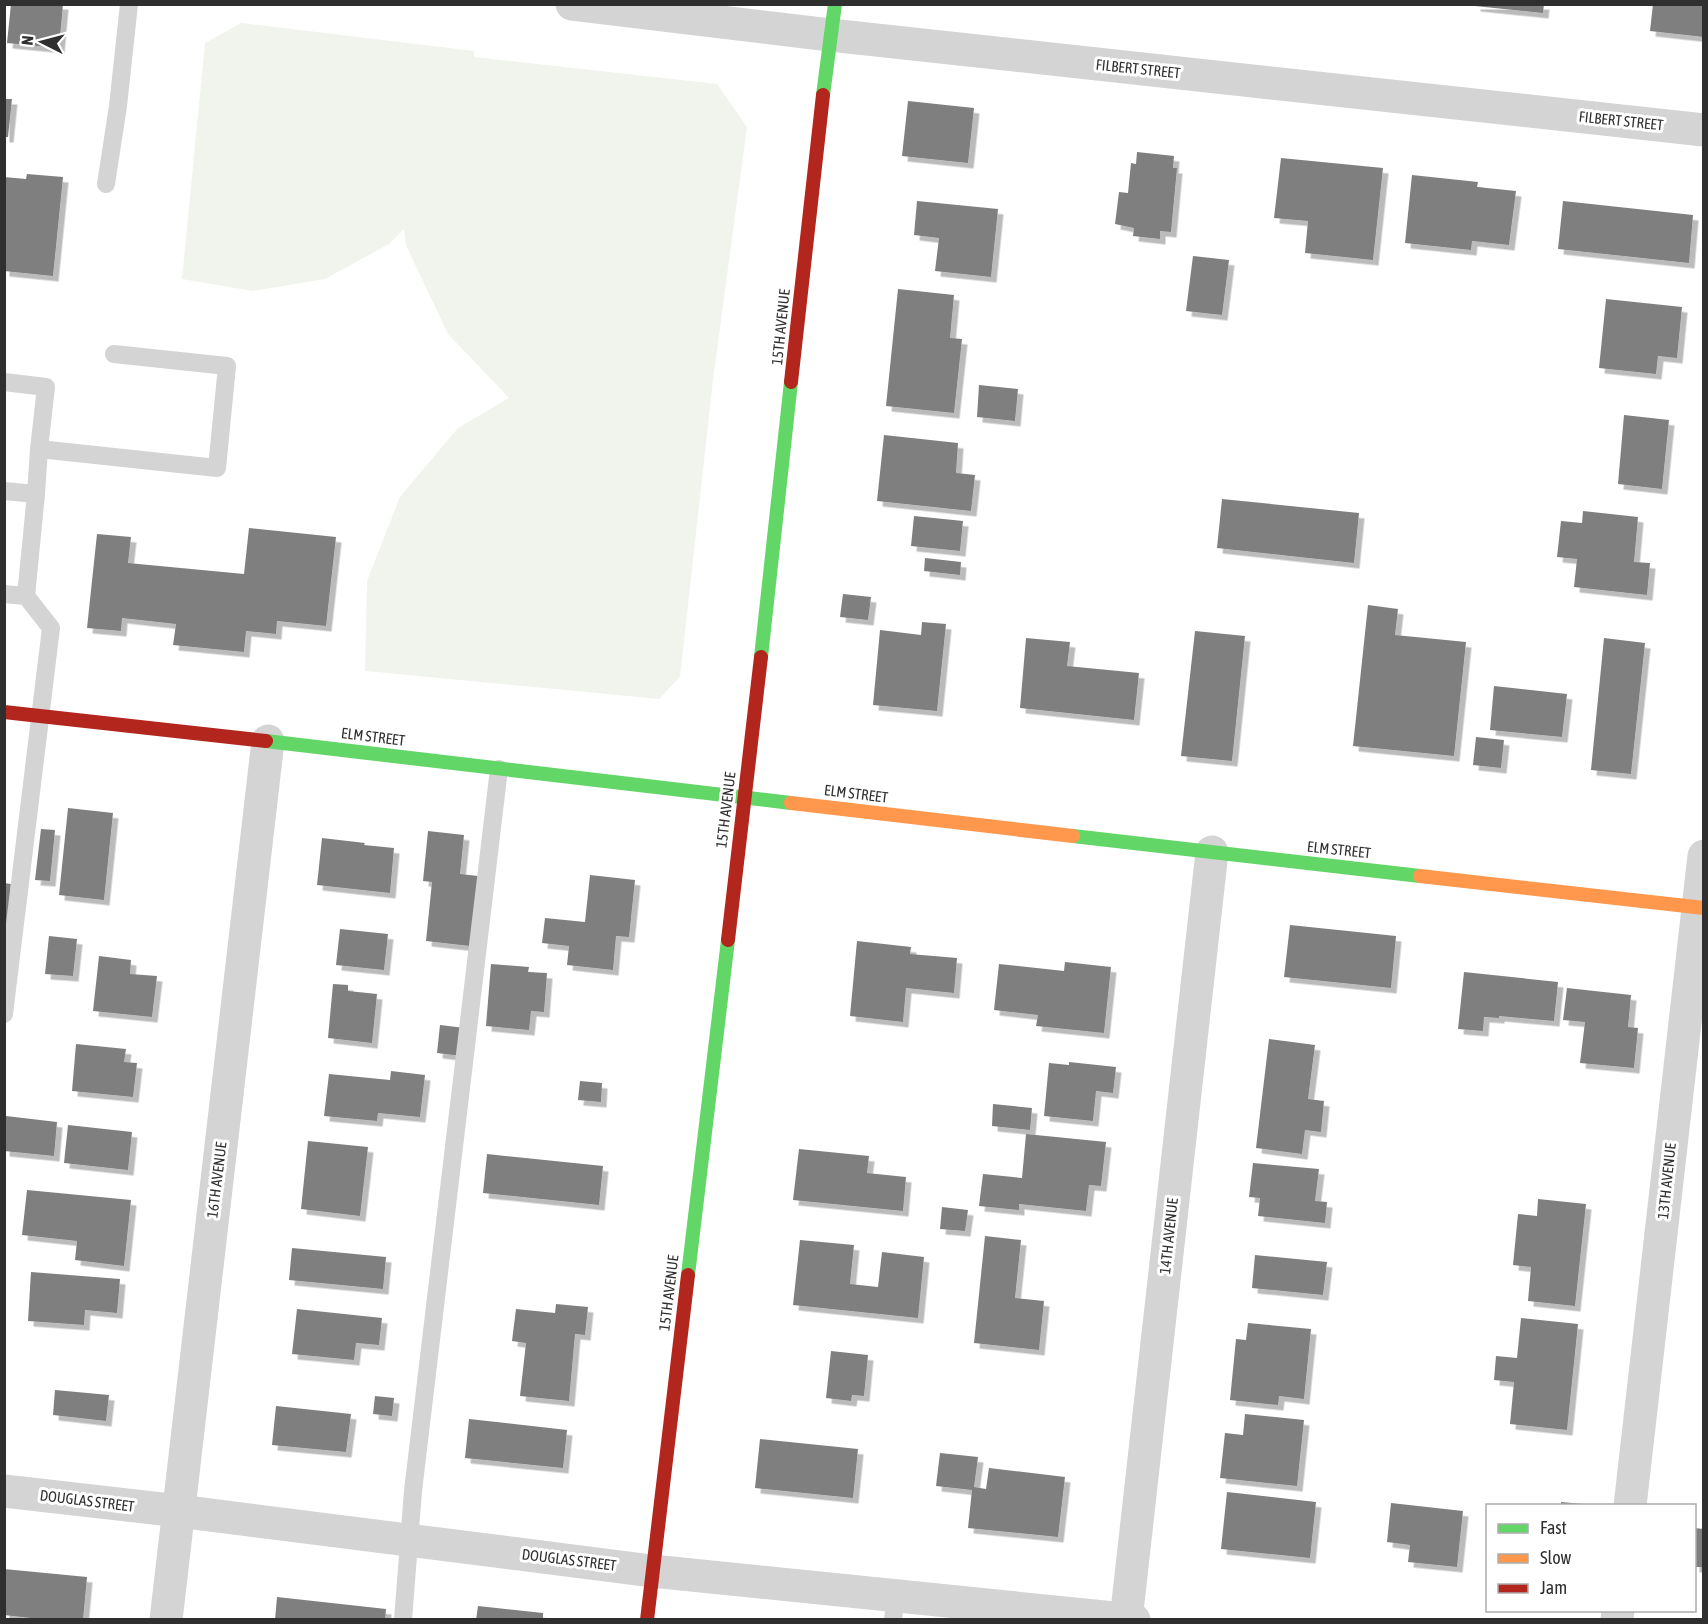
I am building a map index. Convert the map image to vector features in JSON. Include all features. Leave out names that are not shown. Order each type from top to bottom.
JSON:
[{"type":"street","name":"FILBERT STREET","points":[[572,4],[833,20],[1704,130]]},
{"type":"street","name":"15TH AVENUE","points":[[647,1620],[833,20]]},
{"type":"street","name":"ELM STREET","points":[[4,712],[1701,907]]},
{"type":"street","name":"16TH AVENUE","points":[[166,1620],[268,741]]},
{"type":"street","name":"14TH AVENUE","points":[[1129,1619],[1212,852]]},
{"type":"street","name":"13TH AVENUE","points":[[1630,1504],[1701,907],[1704,856]]},
{"type":"street","name":"DOUGLAS STREET","points":[[4,1491],[652,1571],[894,1607],[1129,1619]]},
{"type":"lane","points":[[106,184],[118,106],[129,4]]},
{"type":"lane","points":[[39,449],[217,468],[228,366],[114,354]]},
{"type":"lane","points":[[4,382],[46,387],[26,596],[51,628],[4,1014]]},
{"type":"lane","points":[[4,491],[36,494]]},
{"type":"lane","points":[[4,594],[26,596]]},
{"type":"lane","points":[[403,1620],[414,1479],[499,769]]},
{"type":"shaded area","points":[[241,23],[474,51],[474,57],[717,84],[747,127],[713,380],[680,677],[659,699],[365,671],[367,581],[400,497],[458,428],[509,398],[448,334],[406,245],[404,229],[389,244],[325,279],[253,291],[182,279],[205,43]]},
{"type":"building","points":[[11,4],[63,4],[59,48],[7,43]]},
{"type":"building","points":[[1475,4],[1544,4],[1543,13],[1475,6]]},
{"type":"building","points":[[1653,4],[1704,4],[1704,37],[1650,31]]},
{"type":"building","points":[[4,99],[12,99],[8,137],[4,137]]},
{"type":"building","points":[[908,101],[974,108],[968,163],[902,156]]},
{"type":"building","points":[[1137,152],[1174,156],[1173,168],[1177,168],[1171,232],[1160,231],[1160,239],[1133,236],[1134,228],[1115,224],[1119,192],[1128,193],[1131,163],[1136,164]]},
{"type":"building","points":[[1281,158],[1383,168],[1373,260],[1305,253],[1308,221],[1274,218]]},
{"type":"building","points":[[27,174],[63,177],[53,276],[4,271],[4,177],[26,179]]},
{"type":"building","points":[[1412,175],[1478,182],[1477,187],[1516,191],[1509,245],[1472,241],[1471,250],[1405,243]]},
{"type":"building","points":[[917,201],[998,209],[991,277],[935,271],[939,238],[914,235]]},
{"type":"building","points":[[1563,201],[1693,215],[1689,263],[1558,249]]},
{"type":"building","points":[[1193,256],[1229,260],[1222,315],[1186,311]]},
{"type":"building","points":[[898,289],[954,295],[950,338],[962,339],[954,413],[886,406]]},
{"type":"building","points":[[1606,299],[1682,307],[1677,358],[1658,356],[1656,374],[1599,368]]},
{"type":"building","points":[[979,385],[1018,389],[1015,421],[977,417]]},
{"type":"building","points":[[1624,415],[1669,420],[1662,489],[1618,484]]},
{"type":"building","points":[[884,435],[958,443],[956,473],[975,475],[971,511],[877,501]]},
{"type":"building","points":[[1222,499],[1359,513],[1354,563],[1217,548]]},
{"type":"building","points":[[1583,511],[1638,517],[1634,562],[1650,563],[1647,595],[1574,587],[1577,559],[1557,557],[1561,521],[1582,523]]},
{"type":"building","points":[[914,516],[963,521],[960,551],[911,546]]},
{"type":"building","points":[[249,528],[336,537],[326,626],[277,621],[276,634],[246,631],[244,652],[173,645],[176,624],[122,618],[121,631],[87,628],[97,534],[131,537],[128,563],[244,574]]},
{"type":"building","points":[[925,558],[961,562],[960,575],[924,571]]},
{"type":"building","points":[[843,594],[871,597],[868,620],[840,617]]},
{"type":"building","points":[[1368,605],[1398,609],[1395,635],[1466,642],[1454,756],[1353,746]]},
{"type":"building","points":[[922,622],[946,624],[937,711],[873,705],[880,630],[921,635]]},
{"type":"building","points":[[1195,631],[1245,636],[1232,761],[1181,756]]},
{"type":"building","points":[[1026,638],[1070,642],[1067,666],[1139,673],[1134,720],[1020,708]]},
{"type":"building","points":[[1604,638],[1645,643],[1631,774],[1591,770]]},
{"type":"building","points":[[1494,686],[1567,694],[1562,737],[1490,730]]},
{"type":"building","points":[[1476,737],[1504,740],[1501,768],[1473,765]]},
{"type":"building","points":[[68,808],[113,813],[104,900],[59,895]]},
{"type":"building","points":[[41,829],[55,830],[50,881],[35,880]]},
{"type":"building","points":[[428,831],[464,835],[460,874],[478,876],[470,946],[426,941],[432,882],[423,881]]},
{"type":"building","points":[[322,838],[394,848],[390,893],[317,885]]},
{"type":"building","points":[[590,875],[635,880],[629,937],[616,936],[613,970],[567,965],[569,946],[542,943],[545,918],[585,922]]},
{"type":"building","points":[[4,883],[11,884],[7,927],[4,926]]},
{"type":"building","points":[[1290,925],[1396,936],[1391,988],[1284,977]]},
{"type":"building","points":[[340,929],[388,934],[384,970],[336,965]]},
{"type":"building","points":[[49,936],[77,939],[73,976],[45,974]]},
{"type":"building","points":[[857,941],[911,947],[910,954],[957,958],[954,993],[906,988],[903,1022],[850,1016]]},
{"type":"building","points":[[99,956],[131,960],[130,974],[157,976],[152,1017],[93,1011]]},
{"type":"building","points":[[1065,962],[1111,967],[1104,1033],[1036,1026],[1038,1015],[994,1010],[999,964],[1064,971]]},
{"type":"building","points":[[491,964],[529,967],[528,972],[547,973],[544,1012],[531,1011],[529,1030],[486,1026]]},
{"type":"building","points":[[1464,972],[1558,982],[1554,1021],[1499,1016],[1499,1018],[1484,1017],[1483,1031],[1458,1029]]},
{"type":"building","points":[[333,984],[348,985],[348,991],[377,994],[372,1043],[328,1038]]},
{"type":"building","points":[[1567,988],[1631,995],[1628,1027],[1638,1028],[1634,1068],[1580,1063],[1585,1022],[1563,1020]]},
{"type":"building","points":[[440,1025],[465,1028],[462,1056],[437,1053]]},
{"type":"building","points":[[1269,1039],[1315,1045],[1308,1099],[1324,1101],[1321,1132],[1305,1130],[1302,1154],[1256,1148]]},
{"type":"building","points":[[76,1044],[126,1049],[124,1062],[137,1063],[133,1097],[72,1091]]},
{"type":"building","points":[[1069,1062],[1116,1067],[1113,1093],[1096,1091],[1093,1121],[1044,1116],[1049,1063],[1069,1065]]},
{"type":"building","points":[[391,1071],[425,1075],[420,1117],[378,1113],[377,1121],[324,1116],[329,1074],[390,1080]]},
{"type":"building","points":[[580,1081],[602,1083],[601,1102],[578,1100]]},
{"type":"building","points":[[993,1104],[1032,1108],[1030,1130],[992,1126]]},
{"type":"building","points":[[6,1116],[57,1122],[54,1156],[4,1151]]},
{"type":"building","points":[[68,1125],[132,1132],[128,1170],[64,1163]]},
{"type":"building","points":[[1026,1134],[1106,1142],[1101,1186],[1089,1185],[1086,1211],[1019,1204],[1019,1210],[979,1206],[983,1174],[1022,1178]]},
{"type":"building","points":[[308,1141],[368,1147],[360,1216],[301,1209]]},
{"type":"building","points":[[799,1149],[869,1156],[867,1173],[906,1177],[903,1211],[793,1200]]},
{"type":"building","points":[[487,1154],[603,1166],[599,1205],[483,1193]]},
{"type":"building","points":[[1253,1163],[1319,1169],[1315,1201],[1327,1202],[1325,1223],[1258,1216],[1260,1198],[1249,1197]]},
{"type":"building","points":[[27,1190],[131,1200],[124,1266],[75,1260],[77,1241],[22,1235]]},
{"type":"building","points":[[1538,1199],[1586,1204],[1575,1306],[1528,1301],[1531,1267],[1513,1265],[1518,1214],[1537,1216]]},
{"type":"building","points":[[942,1207],[968,1210],[965,1231],[940,1229]]},
{"type":"building","points":[[985,1236],[1021,1240],[1015,1298],[1044,1301],[1039,1350],[974,1343]]},
{"type":"building","points":[[800,1240],[854,1245],[850,1284],[878,1287],[882,1252],[924,1257],[918,1318],[793,1305]]},
{"type":"building","points":[[292,1248],[386,1257],[383,1289],[289,1280]]},
{"type":"building","points":[[1255,1255],[1327,1262],[1323,1295],[1252,1288]]},
{"type":"building","points":[[31,1272],[120,1279],[117,1313],[85,1310],[84,1325],[28,1321]]},
{"type":"building","points":[[556,1304],[588,1307],[585,1335],[575,1334],[569,1401],[520,1396],[526,1343],[512,1341],[516,1309],[555,1313]]},
{"type":"building","points":[[297,1309],[382,1318],[379,1345],[356,1343],[354,1360],[292,1354]]},
{"type":"building","points":[[1521,1318],[1578,1324],[1567,1430],[1510,1424],[1514,1382],[1494,1380],[1496,1356],[1517,1358]]},
{"type":"building","points":[[1248,1323],[1311,1329],[1304,1399],[1279,1396],[1278,1405],[1230,1400],[1236,1339],[1246,1340]]},
{"type":"building","points":[[831,1351],[868,1355],[864,1396],[852,1395],[851,1401],[826,1398]]},
{"type":"building","points":[[55,1390],[109,1395],[106,1421],[53,1415]]},
{"type":"building","points":[[375,1396],[394,1398],[392,1416],[373,1414]]},
{"type":"building","points":[[276,1406],[351,1414],[346,1452],[272,1445]]},
{"type":"building","points":[[1245,1414],[1304,1420],[1297,1486],[1220,1478],[1225,1433],[1243,1435]]},
{"type":"building","points":[[469,1419],[567,1430],[563,1468],[465,1458]]},
{"type":"building","points":[[760,1439],[858,1449],[853,1498],[755,1488]]},
{"type":"building","points":[[940,1453],[978,1457],[974,1487],[986,1489],[989,1468],[1065,1477],[1058,1537],[968,1528],[972,1490],[936,1486]]},
{"type":"building","points":[[1227,1492],[1316,1502],[1310,1558],[1221,1549]]},
{"type":"building","points":[[1561,1502],[1584,1504],[1561,1504]]},
{"type":"building","points":[[1391,1503],[1463,1511],[1457,1567],[1408,1562],[1410,1545],[1387,1542]]},
{"type":"building","points":[[1696,1528],[1704,1529],[1704,1567],[1696,1567]]},
{"type":"building","points":[[4,1569],[87,1577],[83,1620],[49,1620],[4,1615]]},
{"type":"building","points":[[277,1597],[386,1609],[385,1620],[275,1620]]},
{"type":"building","points":[[478,1606],[543,1613],[543,1620],[476,1620]]},
{"type":"traffic: fast","points":[[823,95],[835,4]]},
{"type":"traffic: fast","points":[[761,657],[791,382]]},
{"type":"traffic: fast","points":[[266,741],[791,803]]},
{"type":"traffic: fast","points":[[1073,836],[1420,876]]},
{"type":"traffic: fast","points":[[688,1275],[728,940]]},
{"type":"traffic: slow","points":[[791,803],[1073,836]]},
{"type":"traffic: slow","points":[[1420,876],[1704,908]]},
{"type":"traffic: jam","points":[[791,382],[823,95]]},
{"type":"traffic: jam","points":[[728,940],[761,657]]},
{"type":"traffic: jam","points":[[4,712],[266,741]]},
{"type":"traffic: jam","points":[[647,1620],[688,1275]]}]
